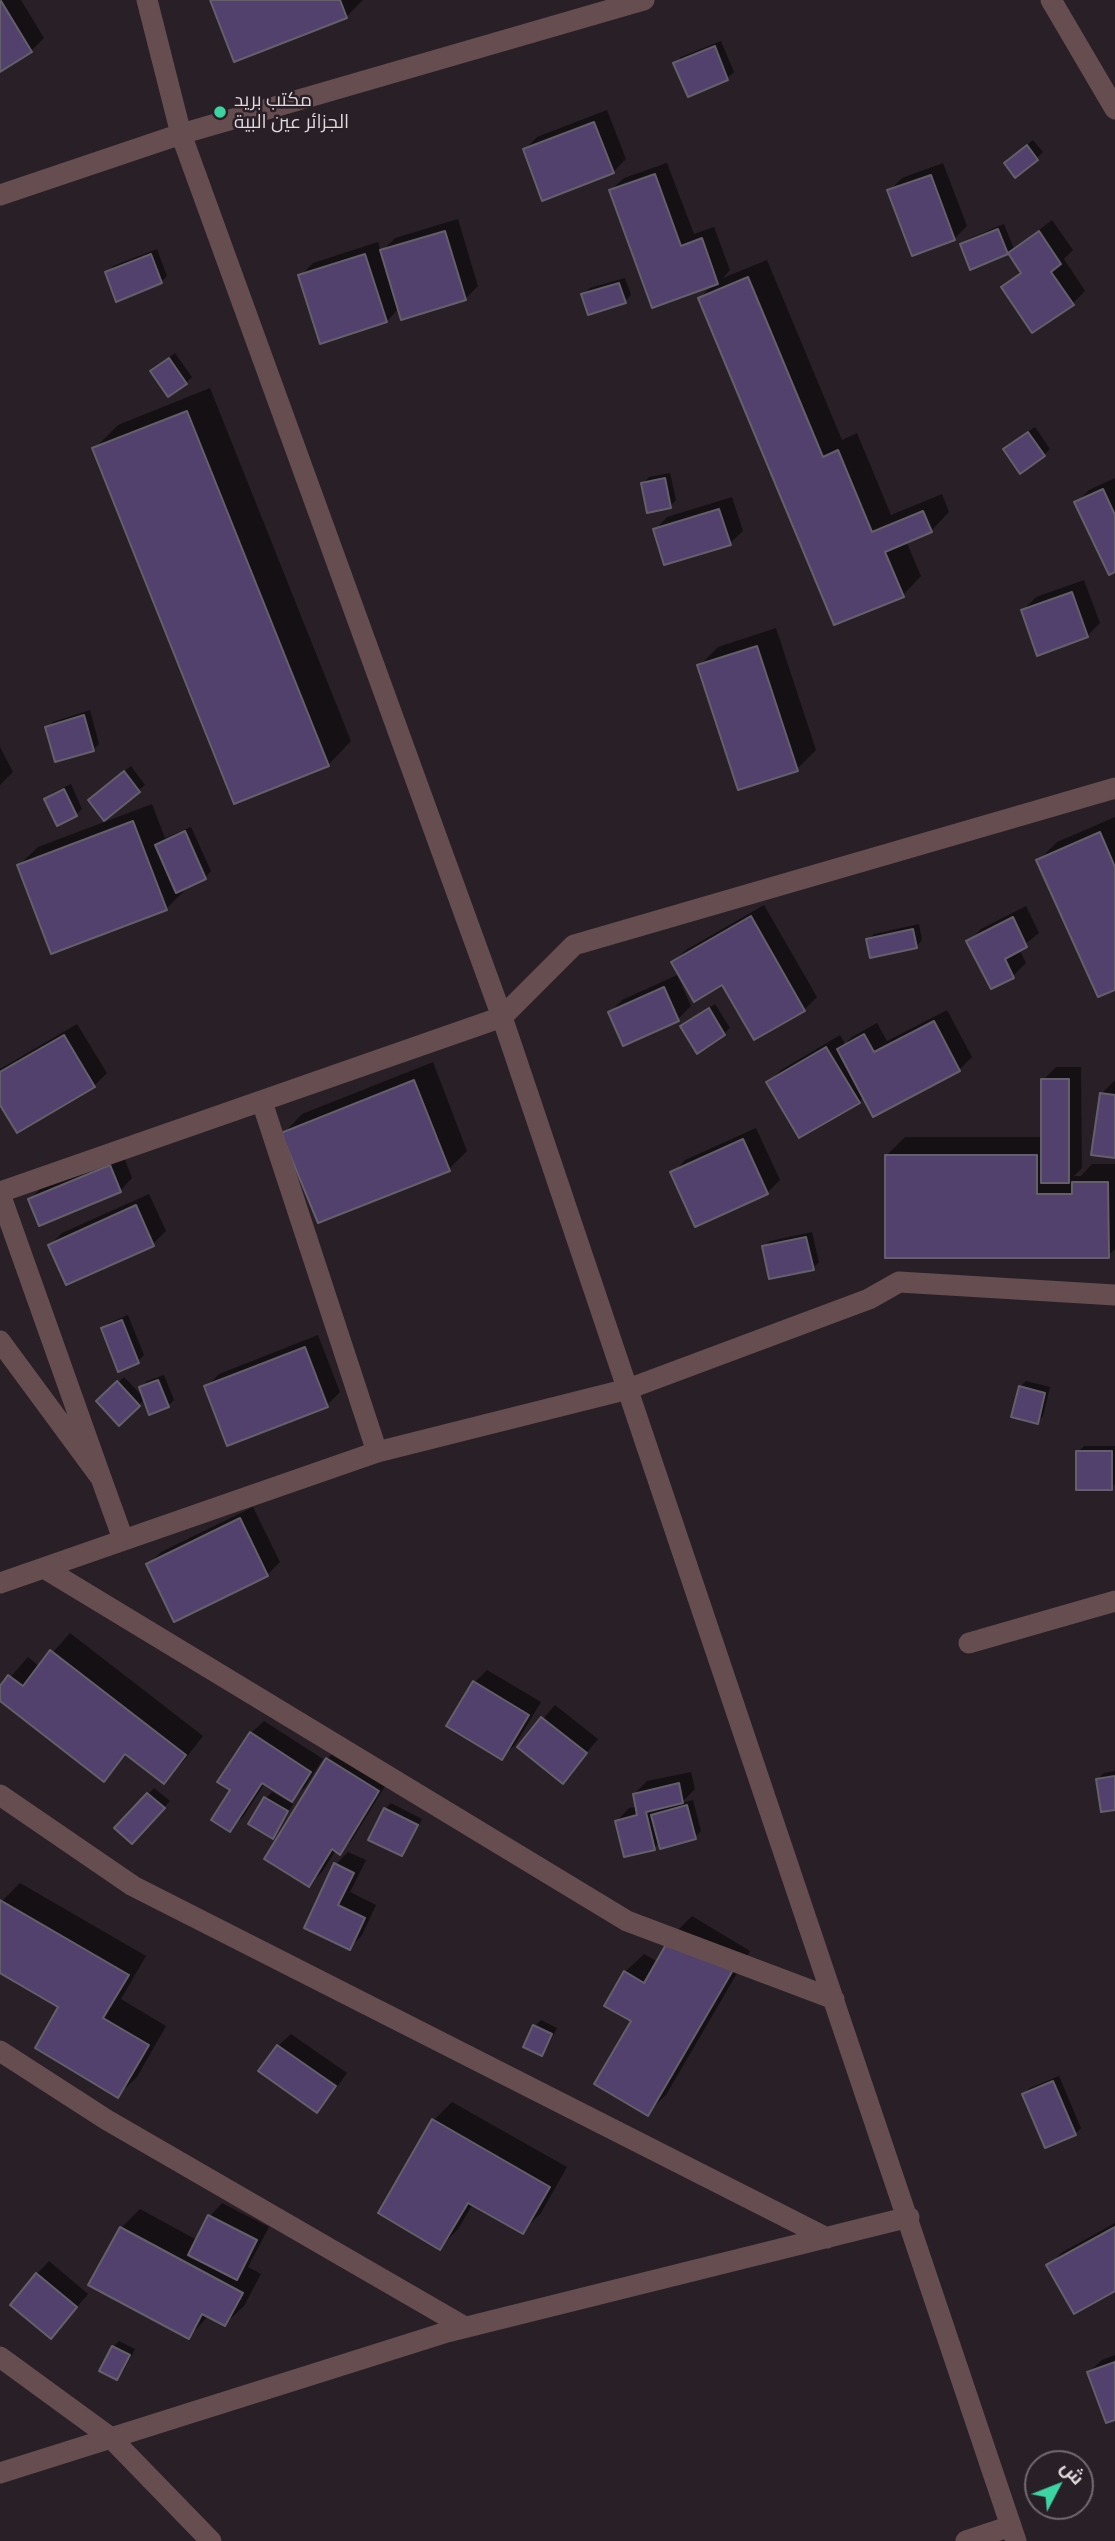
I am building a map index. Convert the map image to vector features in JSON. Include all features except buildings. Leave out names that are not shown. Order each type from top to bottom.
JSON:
[{"type":"street","points":[[147,0],[181,134],[502,1017],[1014,2533],[966,2541]]},
{"type":"street","points":[[0,195],[181,134],[644,0]]},
{"type":"street","points":[[1051,0],[1115,109]]},
{"type":"street","points":[[123,1539],[0,1193],[502,1017],[574,945],[1115,788]]},
{"type":"street","points":[[262,1102],[377,1452]]},
{"type":"street","points":[[0,1583],[377,1452],[628,1389],[869,1299],[900,1282],[1115,1295]]},
{"type":"street","points":[[0,1341],[101,1478]]},
{"type":"street","points":[[44,1568],[627,1921],[834,1999]]},
{"type":"street","points":[[969,1643],[1115,1601]]},
{"type":"street","points":[[0,1795],[133,1886],[827,2238]]},
{"type":"street","points":[[0,2051],[107,2120],[466,2327]]},
{"type":"street","points":[[0,2473],[466,2327],[909,2217]]},
{"type":"street","points":[[0,2357],[111,2438],[211,2541]]},
{"type":"place","name":"مكتب بريد الجزائر عين البية","points":[[220,112]]}]
